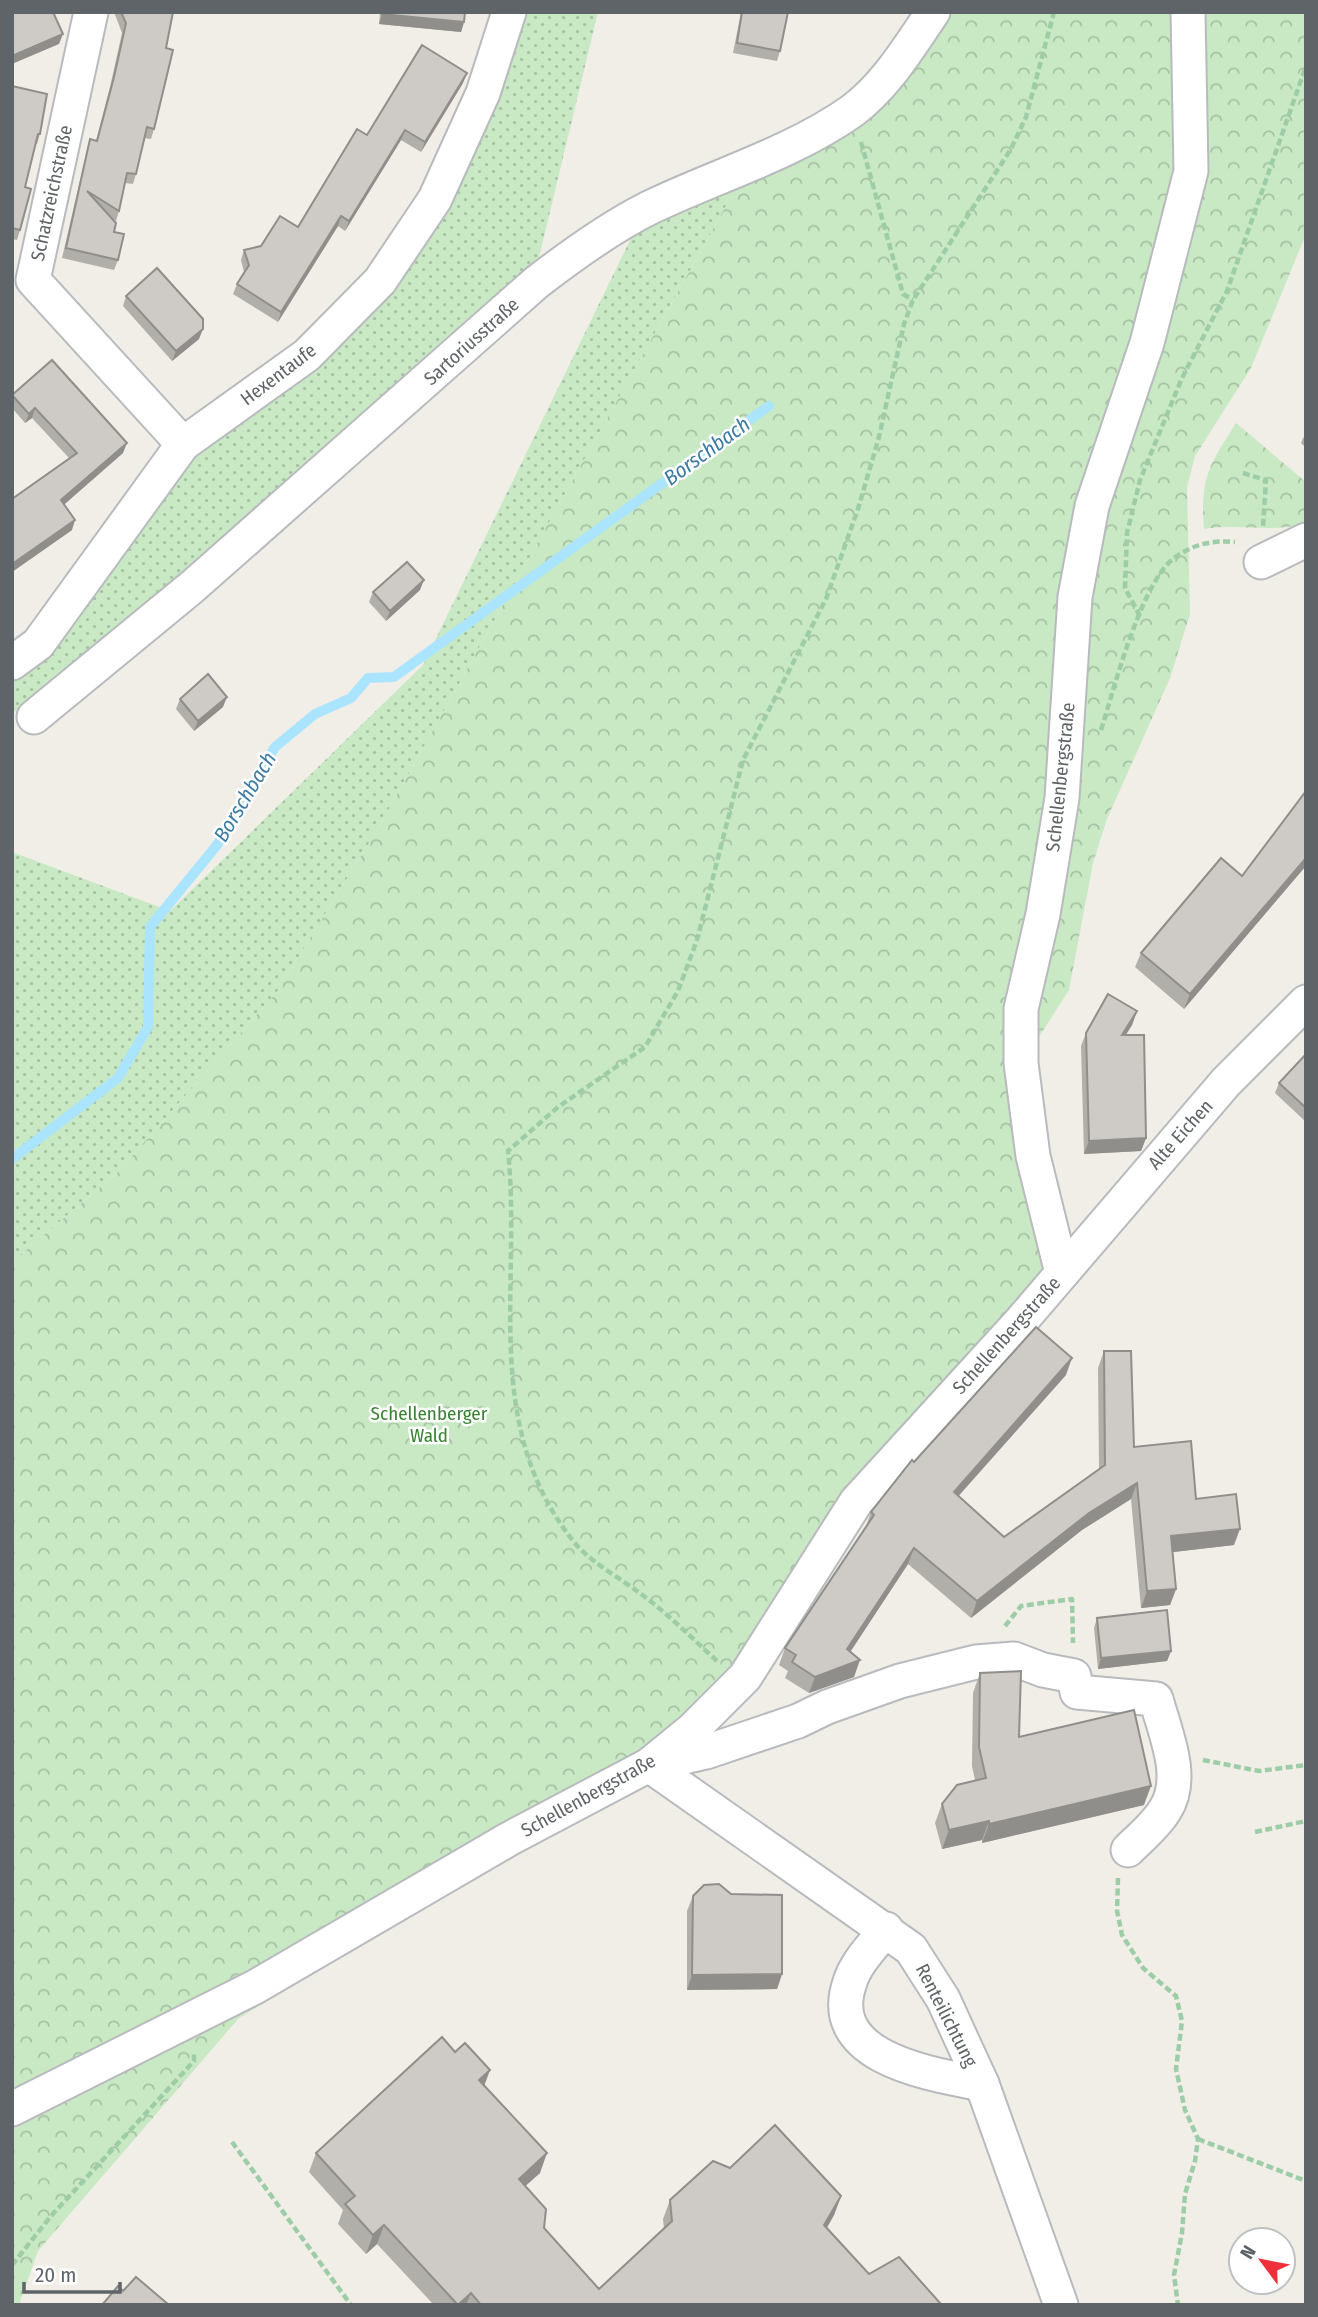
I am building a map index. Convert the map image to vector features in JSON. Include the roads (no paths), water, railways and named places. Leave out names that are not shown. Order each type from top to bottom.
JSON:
[{"type":"street","name":"Schatzreichstraße","points":[[91,12],[23,284],[183,444]]},
{"type":"street","name":"Hexentaufe","points":[[12,663],[38,644],[183,444],[307,355],[380,281],[435,199],[483,93],[509,12]]},
{"type":"street","name":"Sartoriusstraße","points":[[34,716],[192,587],[537,282],[572,256],[646,209],[801,140],[852,111],[881,85],[933,12]]},
{"type":"street","name":"Schellenbergstraße","points":[[12,2109],[255,1987],[509,1839],[649,1765],[693,1730],[741,1682],[856,1502],[1062,1273],[1032,1156],[1021,1063],[1021,1009],[1043,915],[1062,797],[1075,597],[1092,506],[1147,343],[1192,171],[1188,12]]},
{"type":"street","points":[[1255,557],[1306,540]]},
{"type":"street","name":"Alte Eichen","points":[[1062,1273],[1226,1082],[1306,1002]]},
{"type":"street","points":[[649,1765],[706,1752],[900,1681],[976,1662],[1014,1659],[1043,1670],[1074,1676],[1077,1692],[1156,1699],[1171,1755],[1175,1788],[1166,1810],[1128,1850]]},
{"type":"street","name":"Renteilichtung","points":[[649,1765],[911,1949],[929,1973],[982,2084],[1061,2305]]},
{"type":"street","points":[[886,1929],[849,1982],[848,2025],[865,2046],[888,2058],[915,2069],[982,2084]]},
{"type":"waterway","name":"Borschbach","points":[[12,1159],[118,1078],[148,1027],[150,927],[217,845],[275,747],[315,714],[351,698],[368,678],[394,677],[769,406]]},
{"type":"park label","name":"Schellenberger Wald","points":[[429,1424]]}]
